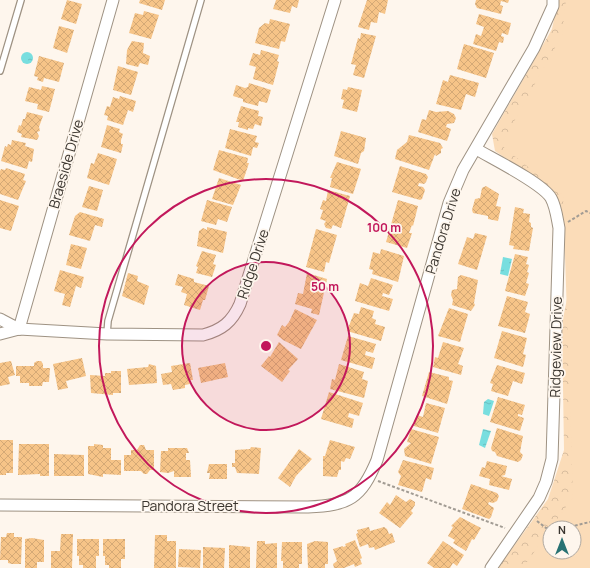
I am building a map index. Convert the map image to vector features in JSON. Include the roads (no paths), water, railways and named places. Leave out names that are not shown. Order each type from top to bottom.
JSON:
[{"type":"street","name":"Braeside Drive","points":[[19,329],[113,0]]},
{"type":"street","name":"Ridge Drive","points":[[0,334],[19,329],[107,334],[203,335],[217,332],[228,324],[235,315],[243,297],[336,0]]},
{"type":"street","name":"Pandora Drive","points":[[372,479],[376,460],[449,204],[463,170],[534,48],[554,6],[553,0]]},
{"type":"street","name":"Ridgeview Drive","points":[[476,149],[535,184],[550,198],[556,212],[559,228],[552,459],[546,482],[539,498],[491,568]]},
{"type":"street","name":"Ridge Drive","points":[[0,318],[19,329]]},
{"type":"street","name":"Pandora Street","points":[[0,505],[330,506],[345,502],[353,497],[372,479]]},
{"type":"lane","points":[[0,71],[21,0]]},
{"type":"lane","points":[[107,334],[108,321],[201,0]]},
{"type":"water","points":[[25,52],[29,52],[33,58],[29,64],[25,64],[21,60],[21,56]]},
{"type":"water","points":[[503,257],[512,259],[508,276],[500,274]]},
{"type":"water","points":[[488,399],[494,401],[489,416],[483,414],[484,402]]},
{"type":"water","points":[[483,429],[491,431],[485,448],[479,445]]}]
